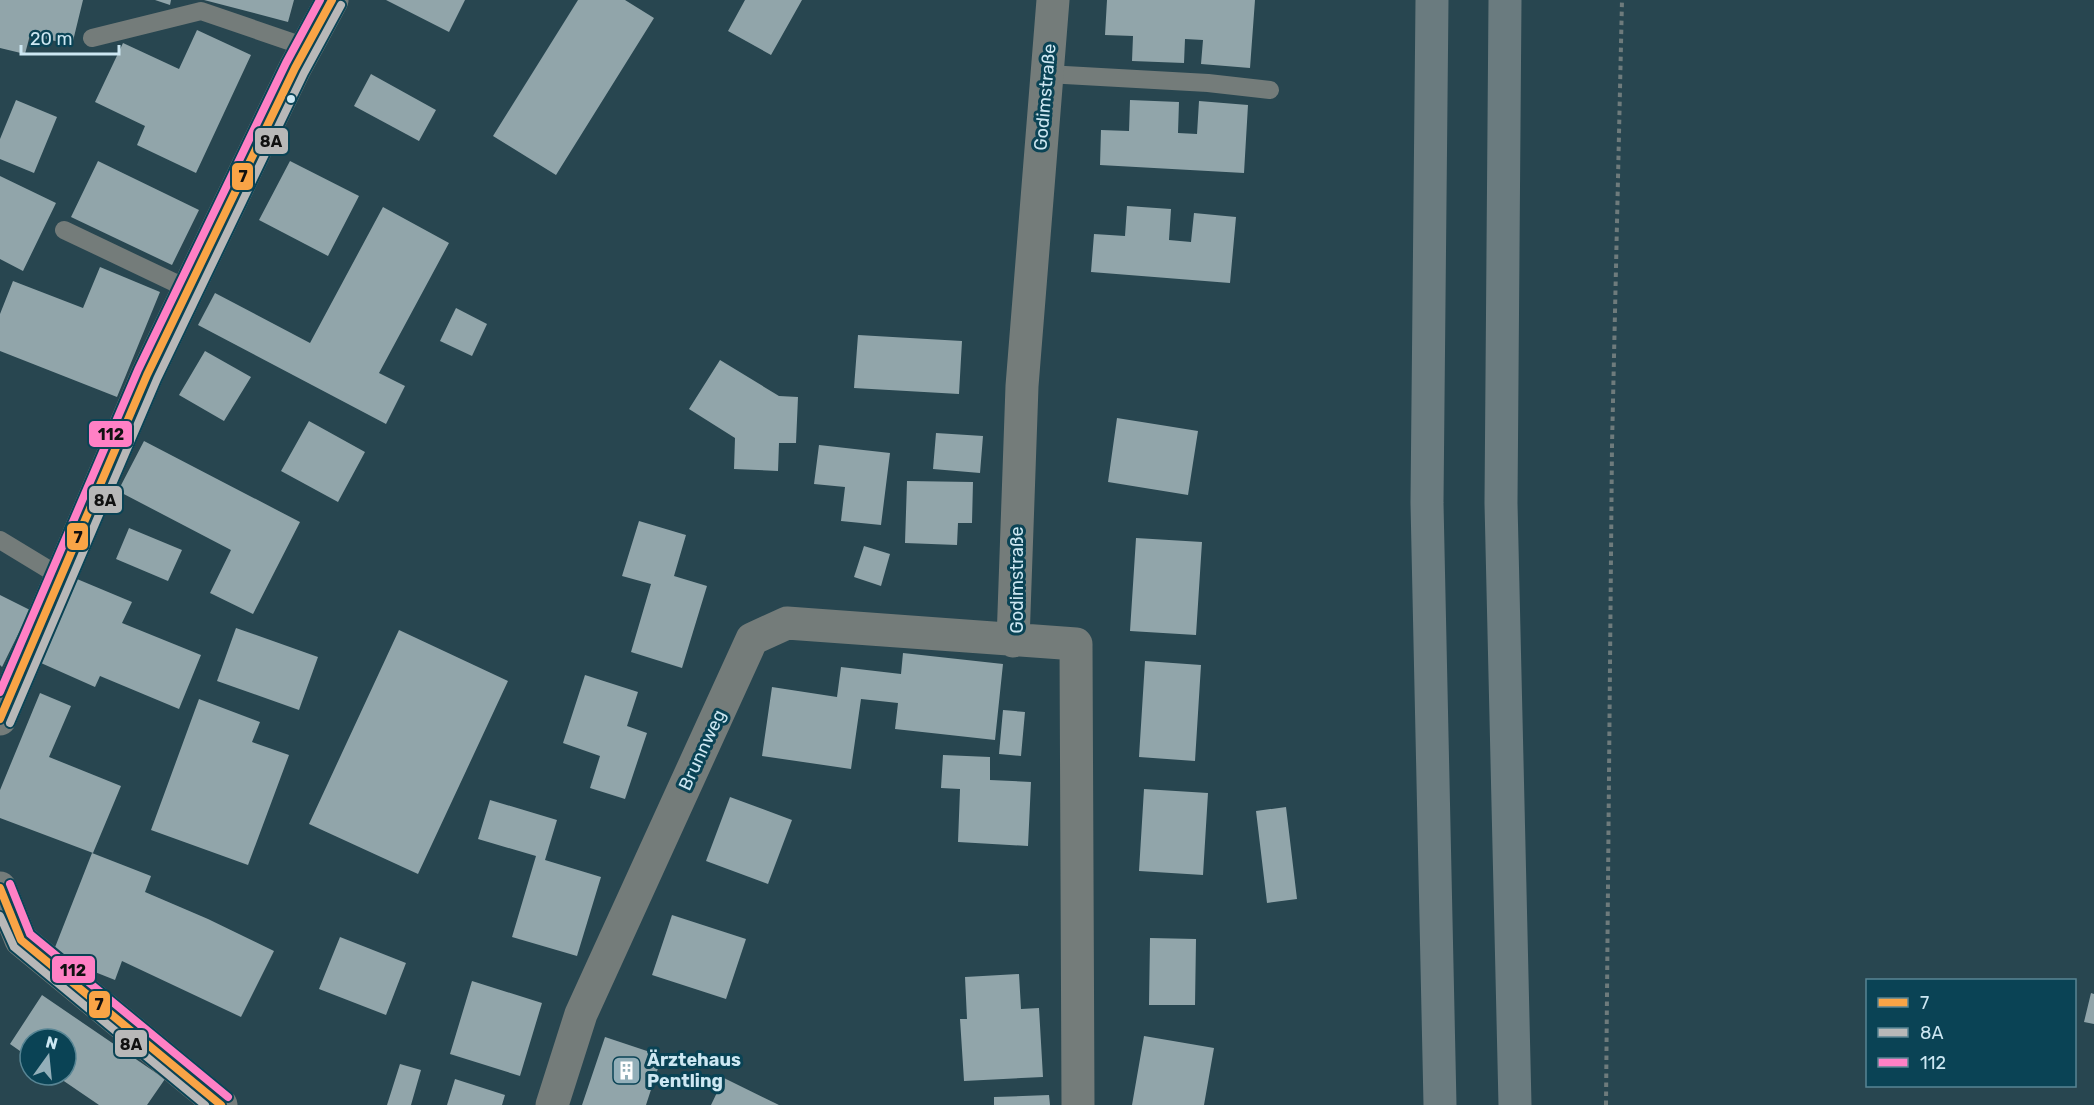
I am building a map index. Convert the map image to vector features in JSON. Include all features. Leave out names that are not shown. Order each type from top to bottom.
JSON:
[{"type":"highway","points":[[1432,0],[1427,502],[1440,1105]]},
{"type":"highway","points":[[1505,0],[1501,503],[1515,1105]]},
{"type":"street","points":[[0,719],[147,375],[306,47],[332,0]]},
{"type":"street","name":"Godimstraße","points":[[1053,0],[1022,386],[1013,641],[1076,644],[1078,1105]]},
{"type":"street","name":"Brunnweg","points":[[552,1105],[581,1014],[752,639],[787,623],[1013,641]]},
{"type":"street","points":[[0,888],[10,946],[221,1105]]},
{"type":"lane","points":[[92,38],[201,11],[306,47]]},
{"type":"lane","points":[[1047,74],[1208,83],[1270,90]]},
{"type":"lane","points":[[64,230],[188,289]]},
{"type":"lane","points":[[0,540],[60,577]]},
{"type":"path","points":[[1606,1105],[1612,434],[1622,0]]},
{"type":"building","points":[[0,0],[83,0],[72,45],[30,35],[25,54],[0,48]]},
{"type":"building","points":[[155,0],[171,0],[170,5]]},
{"type":"building","points":[[204,0],[294,0],[288,22]]},
{"type":"building","points":[[386,0],[465,0],[449,32]]},
{"type":"building","points":[[578,0],[625,0],[654,18],[556,175],[493,136]]},
{"type":"building","points":[[745,0],[802,0],[771,55],[728,31]]},
{"type":"building","points":[[1107,0],[1255,0],[1250,68],[1201,64],[1203,40],[1185,39],[1184,63],[1132,61],[1133,36],[1105,35]]},
{"type":"building","points":[[197,30],[251,55],[196,173],[137,145],[145,126],[95,102],[123,43],[179,69]]},
{"type":"building","points":[[371,74],[436,110],[419,141],[354,106]]},
{"type":"building","points":[[16,100],[57,117],[34,173],[0,159],[0,139]]},
{"type":"building","points":[[1130,100],[1179,102],[1178,133],[1197,134],[1199,101],[1248,105],[1244,173],[1100,165],[1101,130],[1129,131]]},
{"type":"building","points":[[98,161],[199,210],[172,265],[71,217]]},
{"type":"building","points":[[290,161],[359,196],[328,256],[259,220]]},
{"type":"building","points":[[0,176],[56,203],[23,271],[0,259]]},
{"type":"building","points":[[1127,206],[1171,209],[1169,240],[1191,242],[1194,213],[1236,217],[1230,283],[1091,272],[1094,234],[1125,236]]},
{"type":"building","points":[[383,207],[449,243],[379,373],[405,386],[386,424],[198,325],[215,293],[310,343]]},
{"type":"building","points":[[100,267],[160,292],[117,397],[0,351],[0,314],[13,281],[83,308]]},
{"type":"building","points":[[456,308],[487,324],[472,356],[440,341]]},
{"type":"building","points":[[858,335],[962,341],[959,394],[854,388]]},
{"type":"building","points":[[205,351],[251,377],[224,421],[179,395]]},
{"type":"building","points":[[720,360],[779,396],[798,397],[796,443],[779,443],[778,471],[734,469],[735,438],[689,409]]},
{"type":"building","points":[[1117,418],[1198,431],[1188,495],[1108,482]]},
{"type":"building","points":[[309,421],[365,452],[338,502],[281,471]]},
{"type":"building","points":[[936,433],[983,436],[980,473],[933,469]]},
{"type":"building","points":[[144,441],[300,522],[253,614],[210,593],[231,550],[118,491]]},
{"type":"building","points":[[819,445],[890,453],[881,525],[841,521],[845,487],[814,484]]},
{"type":"building","points":[[907,481],[973,482],[972,523],[958,523],[957,545],[905,543]]},
{"type":"building","points":[[639,521],[686,535],[674,576],[707,586],[682,668],[631,652],[651,584],[622,576]]},
{"type":"building","points":[[129,528],[182,550],[168,581],[116,559]]},
{"type":"building","points":[[1136,538],[1202,542],[1196,635],[1130,631]]},
{"type":"building","points":[[864,546],[890,554],[881,586],[854,577]]},
{"type":"building","points":[[77,579],[132,602],[122,623],[201,655],[179,709],[100,676],[95,687],[41,663]]},
{"type":"building","points":[[0,595],[30,610],[2,667],[0,665]]},
{"type":"building","points":[[236,628],[318,657],[299,710],[217,681]]},
{"type":"building","points":[[399,630],[508,681],[418,874],[309,824]]},
{"type":"building","points":[[903,653],[1003,664],[995,740],[895,729],[898,703],[861,699],[851,769],[762,756],[772,687],[837,697],[841,667],[901,674]]},
{"type":"building","points":[[1145,661],[1201,665],[1195,761],[1139,757]]},
{"type":"building","points":[[585,675],[638,692],[627,726],[647,733],[625,799],[590,788],[600,756],[563,743]]},
{"type":"building","points":[[40,693],[71,706],[49,757],[121,786],[93,853],[0,818],[0,790]]},
{"type":"building","points":[[199,699],[260,722],[252,742],[289,755],[248,865],[151,830]]},
{"type":"building","points":[[1003,710],[1025,712],[1021,756],[999,754]]},
{"type":"building","points":[[943,755],[990,757],[990,780],[1031,782],[1028,846],[958,842],[960,789],[941,788]]},
{"type":"building","points":[[1144,789],[1208,793],[1203,875],[1139,871]]},
{"type":"building","points":[[730,797],[792,820],[768,884],[706,861]]},
{"type":"building","points":[[490,800],[557,820],[545,860],[601,877],[577,956],[512,937],[536,856],[478,839]]},
{"type":"building","points":[[1286,807],[1297,899],[1267,903],[1256,811]]},
{"type":"building","points":[[92,853],[151,876],[145,892],[274,951],[241,1017],[122,961],[115,980],[52,955]]},
{"type":"building","points":[[672,915],[746,939],[726,999],[652,975]]},
{"type":"building","points":[[340,937],[406,963],[386,1015],[319,989]]},
{"type":"building","points":[[1150,938],[1196,939],[1195,1005],[1149,1005]]},
{"type":"building","points":[[1019,974],[1021,1009],[1039,1008],[1043,1077],[964,1081],[960,1019],[967,1019],[965,977]]},
{"type":"building","points":[[472,981],[542,1003],[520,1076],[450,1054]]},
{"type":"building","points":[[2091,993],[2094,994],[2094,1024],[2084,1022]]},
{"type":"building","points":[[42,995],[165,1079],[147,1105],[99,1105],[73,1087],[78,1087],[78,1027],[21,1027]]},
{"type":"building","points":[[18,1032],[18,1050],[10,1044]]},
{"type":"building","points":[[1144,1036],[1214,1048],[1204,1105],[1132,1105]]},
{"type":"building","name":"Ärztehaus Pentling","points":[[605,1037],[662,1056],[646,1105],[582,1105]]},
{"type":"building","points":[[400,1064],[421,1070],[411,1105],[387,1105]]},
{"type":"building","points":[[724,1078],[728,1080],[779,1105],[711,1105]]},
{"type":"building","points":[[455,1079],[505,1095],[502,1105],[447,1105]]},
{"type":"building","points":[[1049,1095],[1050,1105],[994,1105],[994,1097]]},
{"type":"transit line","name":"112","points":[[0,692],[138,370],[286,63],[320,0]]},
{"type":"transit line","name":"7","points":[[0,719],[147,375],[295,68],[332,0]]},
{"type":"transit line","name":"8A","points":[[10,723],[157,379],[304,73],[341,5]]},
{"type":"transit line","name":"112","points":[[10,884],[30,934],[228,1097]]},
{"type":"transit line","name":"7","points":[[0,888],[21,940],[221,1105]]},
{"type":"transit line","name":"8A","points":[[0,916],[14,947],[205,1105]]},
{"type":"place","name":"Ärztehaus Pentling","points":[[626,1070]]}]
